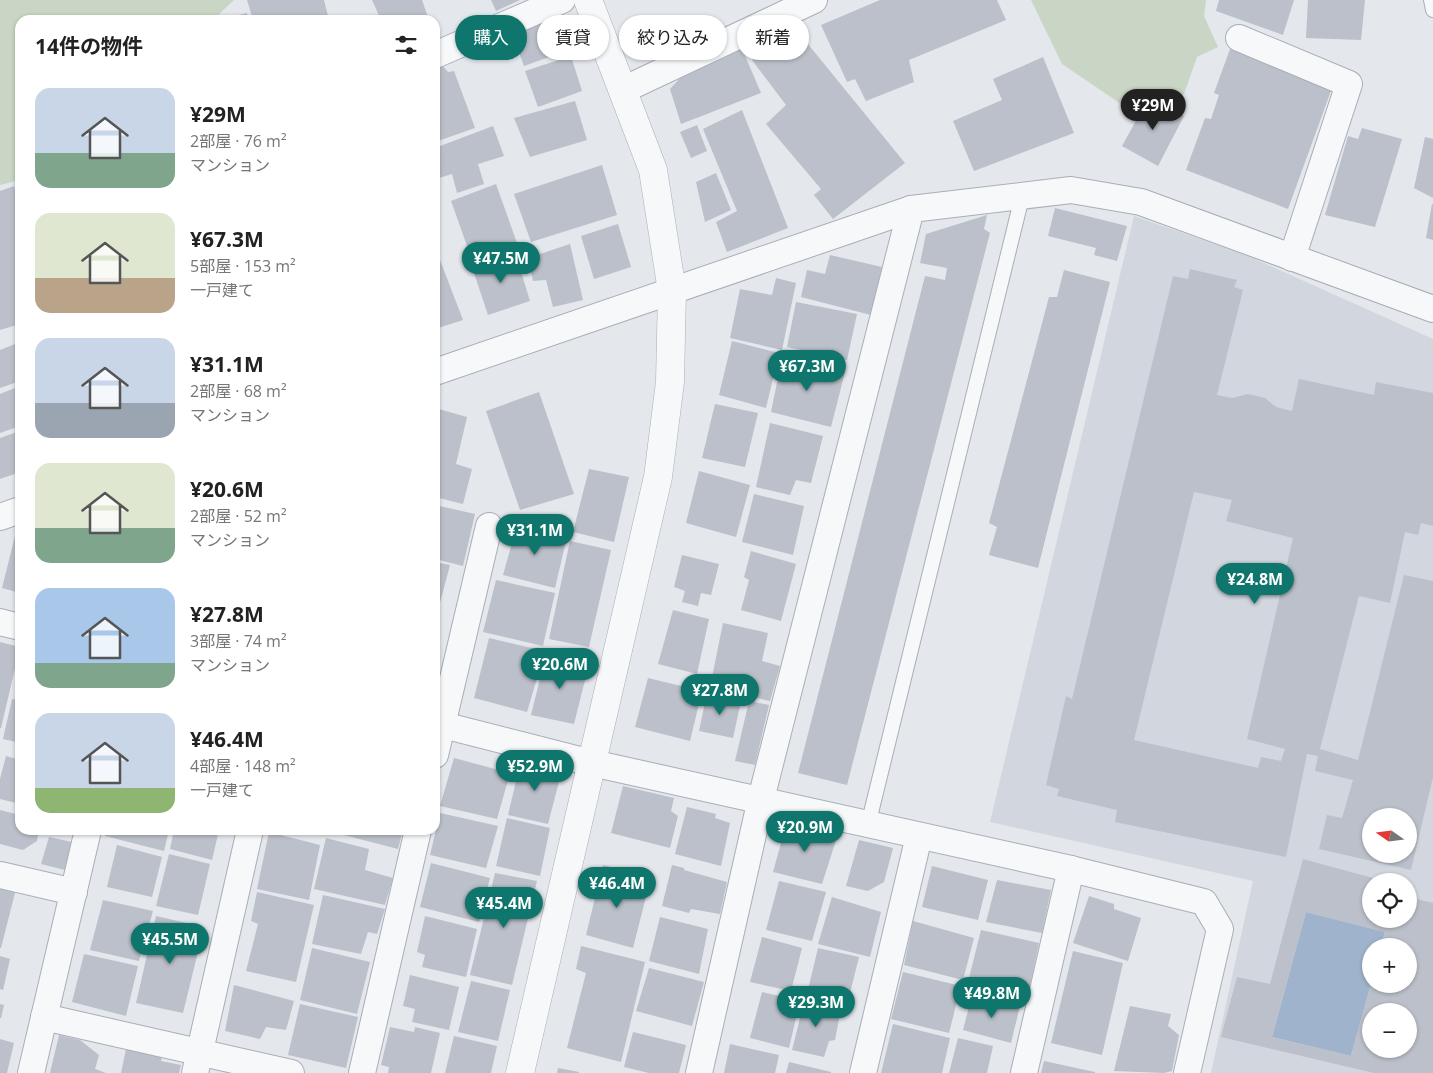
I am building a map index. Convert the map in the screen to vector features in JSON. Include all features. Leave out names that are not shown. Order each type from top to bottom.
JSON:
[{"type":"street","points":[[440,52],[562,0]]},
{"type":"street","points":[[520,1073],[658,477],[670,382],[672,291],[652,170],[588,0]]},
{"type":"street","points":[[623,90],[814,0]]},
{"type":"street","points":[[1239,38],[1349,84],[1292,258]]},
{"type":"street","points":[[440,370],[911,209],[1071,190],[1141,202],[1433,309]]},
{"type":"street","points":[[699,1073],[761,799],[911,209]]},
{"type":"street","points":[[0,517],[15,512]]},
{"type":"street","points":[[440,716],[489,526]]},
{"type":"street","points":[[0,622],[15,626]]},
{"type":"street","points":[[440,725],[592,763],[1071,869],[1204,902],[1220,928],[1187,1073]]},
{"type":"street","points":[[31,1073],[87,835]]},
{"type":"street","points":[[198,1063],[249,835]]},
{"type":"street","points":[[362,1073],[417,835]]},
{"type":"street","points":[[863,1073],[919,836]]},
{"type":"street","points":[[1024,1073],[1071,869]]},
{"type":"street","points":[[0,875],[74,892]]},
{"type":"street","points":[[44,1017],[198,1063],[291,1073]]},
{"type":"lane","points":[[1431,0],[1433,10]]},
{"type":"lane","points":[[868,824],[1022,196]]},
{"type":"shaded area","points":[[1134,216],[1246,255],[1433,339],[1433,1073],[1211,1073],[1253,881],[990,822]]},
{"type":"green space","points":[[0,0],[234,0],[218,15],[15,15],[15,181],[0,185]]},
{"type":"green space","points":[[1031,0],[1206,0],[1204,16],[1218,47],[1197,57],[1184,94],[1130,110],[1062,64]]},
{"type":"water","points":[[1306,912],[1362,926],[1362,928],[1385,932],[1383,938],[1362,938],[1362,993],[1368,993],[1366,1003],[1362,1003],[1362,1016],[1351,1056],[1272,1037]]},
{"type":"building","points":[[247,0],[324,0],[328,15],[252,15]]},
{"type":"building","points":[[372,0],[422,0],[427,15],[379,15]]},
{"type":"building","points":[[491,0],[520,0],[496,11]]},
{"type":"building","points":[[880,0],[997,0],[1006,20],[909,60],[914,82],[866,101],[855,79],[847,82],[821,25]]},
{"type":"building","points":[[1219,0],[1294,0],[1283,35],[1216,11]]},
{"type":"building","points":[[1308,0],[1365,0],[1361,40],[1306,38]]},
{"type":"building","points":[[550,12],[555,15],[542,15]]},
{"type":"building","points":[[537,17],[537,60],[541,60],[524,66],[522,60],[527,60],[527,21]]},
{"type":"building","points":[[737,45],[737,60],[747,60],[761,93],[681,124],[670,89],[695,62],[700,60],[727,60],[727,49]]},
{"type":"building","points":[[809,45],[905,163],[833,219],[814,195],[821,189],[766,124],[786,105],[752,60],[809,60]]},
{"type":"building","points":[[1230,49],[1332,88],[1288,209],[1186,170],[1205,118],[1211,119],[1219,95],[1214,93]]},
{"type":"building","points":[[1043,57],[1074,133],[974,171],[953,121],[1002,100],[993,79]]},
{"type":"building","points":[[559,60],[572,60],[582,91],[538,107],[525,71]]},
{"type":"building","points":[[443,66],[448,72],[454,71],[475,128],[440,140],[440,67]]},
{"type":"building","points":[[1149,97],[1184,116],[1158,166],[1122,146]]},
{"type":"building","points":[[575,101],[587,140],[530,157],[514,118]]},
{"type":"building","points":[[742,110],[788,228],[727,252],[716,222],[737,211],[703,129]]},
{"type":"building","points":[[697,125],[707,151],[691,158],[680,132]]},
{"type":"building","points":[[493,126],[504,156],[478,164],[484,184],[457,193],[452,174],[440,178],[440,146]]},
{"type":"building","points":[[1362,128],[1402,139],[1375,227],[1325,215],[1348,136],[1358,139]]},
{"type":"building","points":[[1425,137],[1433,139],[1433,198],[1414,188]]},
{"type":"building","points":[[602,165],[617,215],[531,242],[514,194]]},
{"type":"building","points":[[716,173],[731,210],[705,222],[696,182]]},
{"type":"building","points":[[496,184],[517,243],[471,257],[451,201]]},
{"type":"building","points":[[14,186],[15,190],[15,326],[0,330],[0,191]]},
{"type":"building","points":[[1433,204],[1433,240],[1426,238]]},
{"type":"building","points":[[1055,208],[1127,226],[1117,261],[1094,255],[1096,248],[1048,236]]},
{"type":"building","points":[[987,215],[984,229],[990,233],[847,785],[798,773],[925,276],[945,280],[947,268],[920,263],[926,234]]},
{"type":"building","points":[[618,224],[631,267],[594,279],[581,236]]},
{"type":"building","points":[[570,244],[583,300],[553,307],[546,280],[533,281],[528,258]]},
{"type":"building","points":[[515,252],[530,301],[488,315],[472,267]]},
{"type":"building","points":[[830,255],[882,267],[871,315],[801,297],[807,270],[825,274]]},
{"type":"building","points":[[440,260],[463,320],[440,327]]},
{"type":"building","points":[[1190,269],[1237,280],[1234,287],[1243,290],[1217,395],[1232,398],[1248,394],[1265,398],[1276,407],[1292,411],[1299,379],[1374,395],[1376,382],[1433,393],[1433,526],[1421,523],[1418,535],[1405,532],[1390,603],[1359,596],[1320,749],[1358,760],[1404,575],[1433,581],[1433,777],[1418,840],[1418,808],[1362,808],[1362,859],[1319,849],[1327,815],[1342,818],[1353,780],[1315,771],[1318,756],[1307,754],[1286,857],[1115,822],[1117,810],[1057,796],[1059,789],[1046,785],[1066,696],[1072,699],[1173,276],[1188,279]],"holes":[[[1194,492],[1232,500],[1226,521],[1293,538],[1247,739],[1285,749],[1281,761],[1261,757],[1258,768],[1134,740]]]},
{"type":"building","points":[[1064,270],[1110,282],[1038,568],[989,555],[997,527],[989,523],[1049,297],[1057,297]]},
{"type":"building","points":[[776,278],[796,283],[782,350],[730,338],[740,289],[772,295]]},
{"type":"building","points":[[796,302],[857,314],[847,360],[787,347]]},
{"type":"building","points":[[732,341],[779,353],[766,408],[719,395]]},
{"type":"building","points":[[15,344],[15,383],[0,388],[0,350]]},
{"type":"building","points":[[782,358],[845,372],[831,427],[771,412]]},
{"type":"building","points":[[15,388],[15,428],[0,433],[0,394]]},
{"type":"building","points":[[539,392],[574,494],[520,510],[486,411]]},
{"type":"building","points":[[715,404],[758,413],[745,467],[702,458]]},
{"type":"building","points":[[440,409],[467,417],[456,464],[472,469],[463,504],[440,498]]},
{"type":"building","points":[[770,423],[823,436],[811,483],[796,480],[790,495],[756,487]]},
{"type":"building","points":[[15,433],[15,474],[0,479],[0,438]]},
{"type":"building","points":[[589,469],[629,477],[614,542],[573,532]]},
{"type":"building","points":[[699,471],[750,485],[736,537],[686,523]]},
{"type":"building","points":[[754,494],[804,506],[793,555],[742,542]]},
{"type":"building","points":[[440,506],[475,514],[463,566],[440,560]]},
{"type":"building","points":[[517,525],[567,537],[555,588],[503,575]]},
{"type":"building","points":[[15,536],[15,592],[2,588]]},
{"type":"building","points":[[570,541],[611,550],[589,647],[549,639]]},
{"type":"building","points":[[751,551],[796,564],[781,621],[741,610],[749,580],[744,577]]},
{"type":"building","points":[[682,555],[719,564],[711,595],[701,593],[698,606],[682,602],[685,591],[674,587]]},
{"type":"building","points":[[440,563],[450,565],[440,603]]},
{"type":"building","points":[[496,580],[555,593],[543,646],[483,632]]},
{"type":"building","points":[[673,610],[709,619],[697,674],[658,664]]},
{"type":"building","points":[[723,623],[768,633],[762,661],[780,666],[770,701],[710,687]]},
{"type":"building","points":[[489,638],[545,651],[527,712],[474,698]]},
{"type":"building","points":[[0,642],[15,646],[15,668],[0,728]]},
{"type":"building","points":[[546,655],[589,664],[574,724],[531,715]]},
{"type":"building","points":[[648,678],[702,691],[690,741],[635,727]]},
{"type":"building","points":[[707,693],[741,701],[733,738],[699,731]]},
{"type":"building","points":[[12,699],[15,699],[15,742],[3,739]]},
{"type":"building","points":[[749,701],[769,705],[755,765],[735,761]]},
{"type":"building","points":[[6,756],[15,759],[15,803],[0,799],[0,779]]},
{"type":"building","points":[[454,758],[510,773],[497,819],[440,806]]},
{"type":"building","points":[[521,760],[562,770],[548,824],[508,815]]},
{"type":"building","points":[[623,786],[674,798],[671,811],[678,816],[670,848],[611,833]]},
{"type":"building","points":[[687,807],[716,814],[715,818],[730,823],[721,866],[675,854]]},
{"type":"building","points":[[0,810],[15,814],[15,835],[38,835],[37,841],[23,850],[0,844]]},
{"type":"building","points":[[440,813],[498,826],[486,868],[430,855],[435,835],[440,835]]},
{"type":"building","points":[[507,818],[550,828],[540,876],[496,866]]},
{"type":"building","points":[[787,821],[838,834],[822,884],[773,872]]},
{"type":"building","points":[[105,835],[168,835],[164,851]]},
{"type":"building","points":[[173,835],[218,835],[212,860],[170,849]]},
{"type":"building","points":[[268,835],[281,835],[320,845],[309,900],[257,889]]},
{"type":"building","points":[[344,835],[402,835],[398,849]]},
{"type":"building","points":[[49,837],[72,842],[65,870],[41,864]]},
{"type":"building","points":[[326,838],[369,849],[365,870],[393,878],[385,905],[314,889]]},
{"type":"building","points":[[859,840],[893,848],[884,882],[868,891],[846,886]]},
{"type":"building","points":[[117,845],[162,857],[152,897],[107,887]]},
{"type":"building","points":[[169,854],[210,864],[198,915],[156,906]]},
{"type":"building","points":[[1303,859],[1362,875],[1362,926],[1306,912],[1272,1037],[1351,1056],[1362,1016],[1362,1058],[1417,1058],[1417,1003],[1366,1003],[1368,993],[1417,993],[1417,938],[1383,938],[1385,932],[1369,928],[1417,928],[1417,899],[1433,903],[1433,1073],[1374,1073],[1221,1037],[1237,977],[1270,984]]},
{"type":"building","points":[[431,863],[490,878],[479,922],[420,907]]},
{"type":"building","points":[[1380,863],[1413,863],[1411,870]]},
{"type":"building","points":[[603,865],[627,871],[624,883],[648,889],[633,948],[586,935]]},
{"type":"building","points":[[672,865],[727,882],[720,914],[691,909],[689,913],[662,906]]},
{"type":"building","points":[[932,866],[988,880],[978,920],[922,907]]},
{"type":"building","points":[[495,873],[537,881],[512,985],[470,975]]},
{"type":"building","points":[[0,880],[17,885],[1,948],[0,948]]},
{"type":"building","points":[[997,880],[1051,890],[1042,933],[986,922]]},
{"type":"building","points":[[779,881],[826,892],[812,941],[766,930]]},
{"type":"building","points":[[257,892],[314,905],[296,982],[246,971],[258,924],[251,921]]},
{"type":"building","points":[[323,895],[385,909],[377,934],[368,932],[361,954],[312,944]]},
{"type":"building","points":[[1089,896],[1114,904],[1114,909],[1141,918],[1128,961],[1073,943]]},
{"type":"building","points":[[832,897],[881,912],[870,957],[818,944]]},
{"type":"building","points":[[103,900],[153,911],[139,961],[90,950]]},
{"type":"building","points":[[156,916],[204,927],[183,1013],[136,1003]]},
{"type":"building","points":[[425,916],[477,929],[466,977],[422,967],[425,955],[417,952]]},
{"type":"building","points":[[660,917],[708,929],[699,974],[649,961]]},
{"type":"building","points":[[913,921],[974,938],[963,980],[904,965]]},
{"type":"building","points":[[981,930],[1039,943],[1028,995],[968,982]]},
{"type":"building","points":[[762,937],[802,948],[791,991],[750,982]]},
{"type":"building","points":[[581,946],[645,962],[621,1062],[567,1048],[586,973],[576,969]]},
{"type":"building","points":[[312,948],[370,962],[357,1014],[300,1000]]},
{"type":"building","points":[[818,948],[859,957],[847,1005],[807,994]]},
{"type":"building","points":[[1073,951],[1123,963],[1102,1055],[1051,1043]]},
{"type":"building","points":[[84,954],[138,966],[126,1016],[72,1002]]},
{"type":"building","points":[[0,956],[10,959],[3,990],[0,989]]},
{"type":"building","points":[[649,968],[704,982],[692,1026],[636,1011]]},
{"type":"building","points":[[903,972],[965,987],[961,1002],[957,1001],[949,1033],[891,1019]]},
{"type":"building","points":[[410,975],[459,987],[449,1030],[412,1022],[415,1009],[403,1006]]},
{"type":"building","points":[[471,981],[510,990],[498,1041],[458,1032]]},
{"type":"building","points":[[234,985],[294,1001],[286,1030],[266,1027],[260,1039],[225,1031]]},
{"type":"building","points":[[762,992],[800,1001],[789,1048],[750,1038]]},
{"type":"building","points":[[972,995],[1020,1006],[1011,1043],[963,1030]]},
{"type":"building","points":[[805,998],[841,1009],[835,1040],[829,1041],[824,1057],[792,1050]]},
{"type":"building","points":[[0,1004],[4,1005],[1,1018],[0,1018]]},
{"type":"building","points":[[300,1004],[358,1017],[346,1068],[288,1055]]},
{"type":"building","points":[[1130,1006],[1171,1014],[1168,1026],[1179,1035],[1172,1071],[1164,1073],[1114,1071]]},
{"type":"building","points":[[893,1024],[950,1038],[942,1073],[881,1073]]},
{"type":"building","points":[[390,1027],[414,1032],[415,1027],[440,1033],[431,1073],[388,1073],[389,1067],[381,1065]]},
{"type":"building","points":[[633,1032],[686,1045],[679,1073],[649,1073],[624,1067]]},
{"type":"building","points":[[59,1035],[80,1040],[99,1055],[95,1069],[106,1073],[50,1073]]},
{"type":"building","points":[[454,1036],[497,1046],[491,1073],[445,1073]]},
{"type":"building","points":[[958,1038],[993,1046],[987,1073],[949,1073]]},
{"type":"building","points":[[0,1039],[14,1043],[7,1073],[0,1073]]},
{"type":"building","points":[[730,1044],[779,1055],[775,1073],[724,1073]]},
{"type":"building","points":[[126,1049],[162,1056],[161,1061],[181,1065],[179,1073],[121,1073]]},
{"type":"building","points":[[1044,1061],[1095,1072],[1095,1073],[1041,1073]]},
{"type":"building","points":[[789,1062],[831,1072],[831,1073],[786,1073]]},
{"type":"building","points":[[558,1068],[579,1072],[579,1073],[557,1073]]}]
